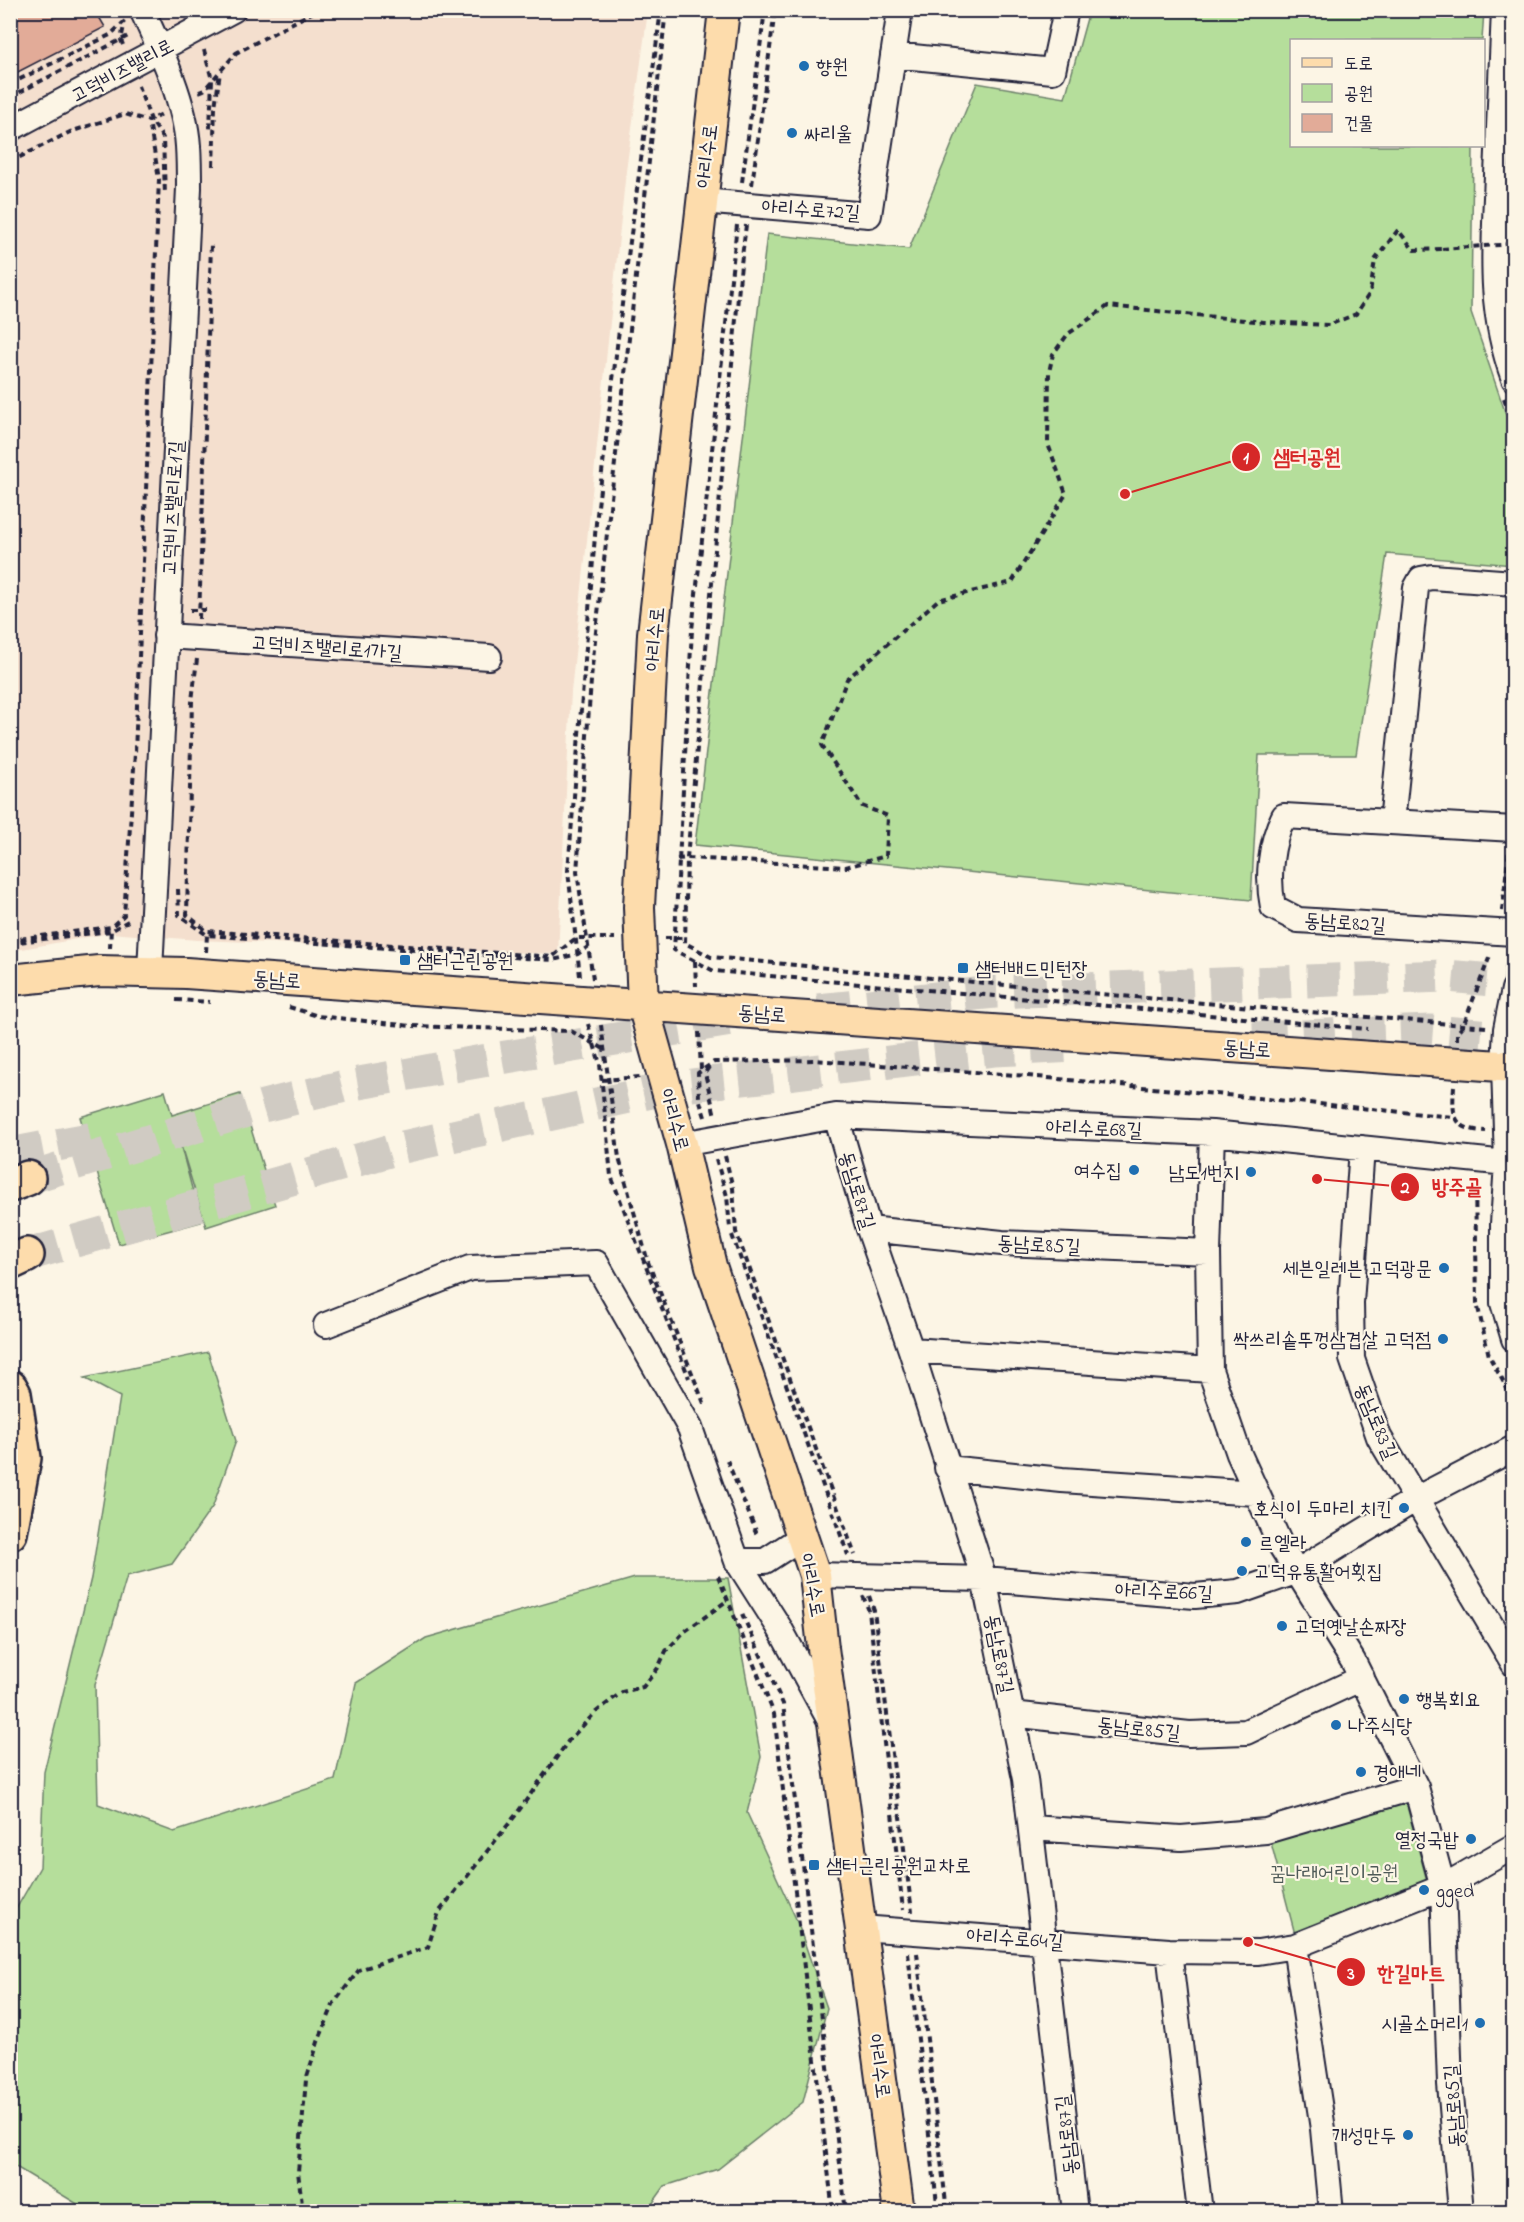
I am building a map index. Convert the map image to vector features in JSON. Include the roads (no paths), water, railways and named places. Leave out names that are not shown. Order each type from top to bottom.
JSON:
[{"type":"highway","points":[[10,1387],[14,1394],[24,1458],[10,1533]]},
{"type":"main road","name":"아리수로","points":[[724,10],[653,634],[639,907],[643,1005],[697,1141],[711,1266],[815,1575],[899,2211]]},
{"type":"main road","name":"동남로","points":[[10,980],[99,971],[150,971],[1509,1066]]},
{"type":"street","name":"고덕비즈밸리로","points":[[10,129],[233,10]]},
{"type":"street","name":"아리수로72길","points":[[701,201],[869,215],[900,10]]},
{"type":"street","points":[[893,55],[1053,71],[1066,10]]},
{"type":"street","points":[[1504,10],[1493,263],[1495,306],[1508,364],[1514,379]]},
{"type":"street","name":"고덕비즈밸리로1길","points":[[140,17],[160,50],[182,110],[188,144],[189,188],[150,971]]},
{"type":"street","points":[[1392,822],[1416,588],[1421,579],[1432,577],[1514,583]]},
{"type":"street","name":"고덕비즈밸리로1가길","points":[[166,636],[489,657]]},
{"type":"street","name":"동남로82길","points":[[1514,829],[1284,816],[1276,831],[1269,887],[1273,908],[1298,920],[1514,933]]},
{"type":"street","points":[[1514,989],[1506,1029],[1509,1066],[1503,1224],[1503,1303],[1514,1339]]},
{"type":"street","name":"아리수로68길","points":[[697,1141],[836,1116],[1212,1133],[1507,1163]]},
{"type":"street","name":"동남로87길","points":[[836,1116],[869,1229],[911,1350],[984,1579],[1025,1779],[1075,2211]]},
{"type":"street","name":"동남로85길","points":[[1212,1133],[1208,1252],[1210,1370],[1239,1454],[1281,1546],[1353,1660],[1416,1787],[1443,1887],[1450,2073],[1461,2211]]},
{"type":"street","name":"동남로83길","points":[[1362,1148],[1351,1303],[1352,1359],[1379,1437],[1514,1664]]},
{"type":"street","name":"동남로85길","points":[[869,1229],[1002,1243],[1208,1252]]},
{"type":"street","points":[[326,1325],[471,1268],[596,1263],[690,1428],[728,1559],[779,1627],[834,1726]]},
{"type":"street","points":[[911,1350],[1210,1370]]},
{"type":"street","name":"아리수로66길","points":[[815,1575],[984,1579],[1195,1596],[1239,1592],[1298,1571],[1416,1499],[1514,1448]]},
{"type":"street","points":[[947,1468],[1062,1480],[1257,1493]]},
{"type":"street","points":[[728,1559],[765,1561],[802,1537]]},
{"type":"street","name":"동남로85길","points":[[1012,1714],[1189,1734],[1246,1732],[1362,1678]]},
{"type":"street","points":[[1031,1828],[1181,1838],[1266,1831],[1416,1787]]},
{"type":"street","name":"아리수로64길","points":[[861,1928],[1169,1951],[1258,1952],[1294,1946],[1443,1887],[1514,1846]]},
{"type":"street","points":[[1294,1946],[1323,2129],[1331,2211]]},
{"type":"street","points":[[1169,1951],[1200,2211]]},
{"type":"tunnel","points":[[818,1010],[995,992],[1447,976],[1514,982]]},
{"type":"tunnel","points":[[28,1178],[263,1106],[353,1084],[743,1018]]},
{"type":"tunnel","points":[[1253,1038],[1430,1031],[1514,1038]]},
{"type":"tunnel","points":[[27,1255],[403,1147],[674,1087],[994,1050],[1078,1046]]},
{"type":"tunnel","points":[[10,1154],[99,1137]]},
{"type":"place","name":"향원","points":[[804,66]]},
{"type":"place","name":"싸리울","points":[[792,133]]},
{"type":"place","name":"샘터공원","points":[[1125,494]]},
{"type":"place","name":"샘터근린공원","points":[[405,960]]},
{"type":"place","name":"샘터배드민턴장","points":[[963,968]]},
{"type":"place","name":"여수집","points":[[1134,1170]]},
{"type":"place","name":"남도1번지","points":[[1251,1172]]},
{"type":"place","name":"방주골","points":[[1317,1179]]},
{"type":"place","name":"세븐일레븐 고덕광문","points":[[1444,1268]]},
{"type":"place","name":"싹쓰리솥뚜껑삼겹살 고덕점","points":[[1443,1339]]},
{"type":"place","name":"호식이 두마리 치킨","points":[[1404,1508]]},
{"type":"place","name":"르엘라","points":[[1246,1542]]},
{"type":"place","name":"고덕유통활어횟집","points":[[1242,1571]]},
{"type":"place","name":"고덕옛날손짜장","points":[[1282,1626]]},
{"type":"place","name":"행복회요","points":[[1404,1699]]},
{"type":"place","name":"나주식당","points":[[1336,1725]]},
{"type":"place","name":"경애네","points":[[1361,1772]]},
{"type":"place","name":"열정국밥","points":[[1471,1839]]},
{"type":"place","name":"샘터근린공원교차로","points":[[814,1865]]},
{"type":"place","name":"gged","points":[[1424,1890]]},
{"type":"place","name":"한길마트","points":[[1248,1942]]},
{"type":"place","name":"시골소머리1","points":[[1480,2023]]},
{"type":"place","name":"개성만두","points":[[1408,2135]]},
{"type":"park label","name":"꿈나래어린이공원","points":[[1334,1872]]}]
